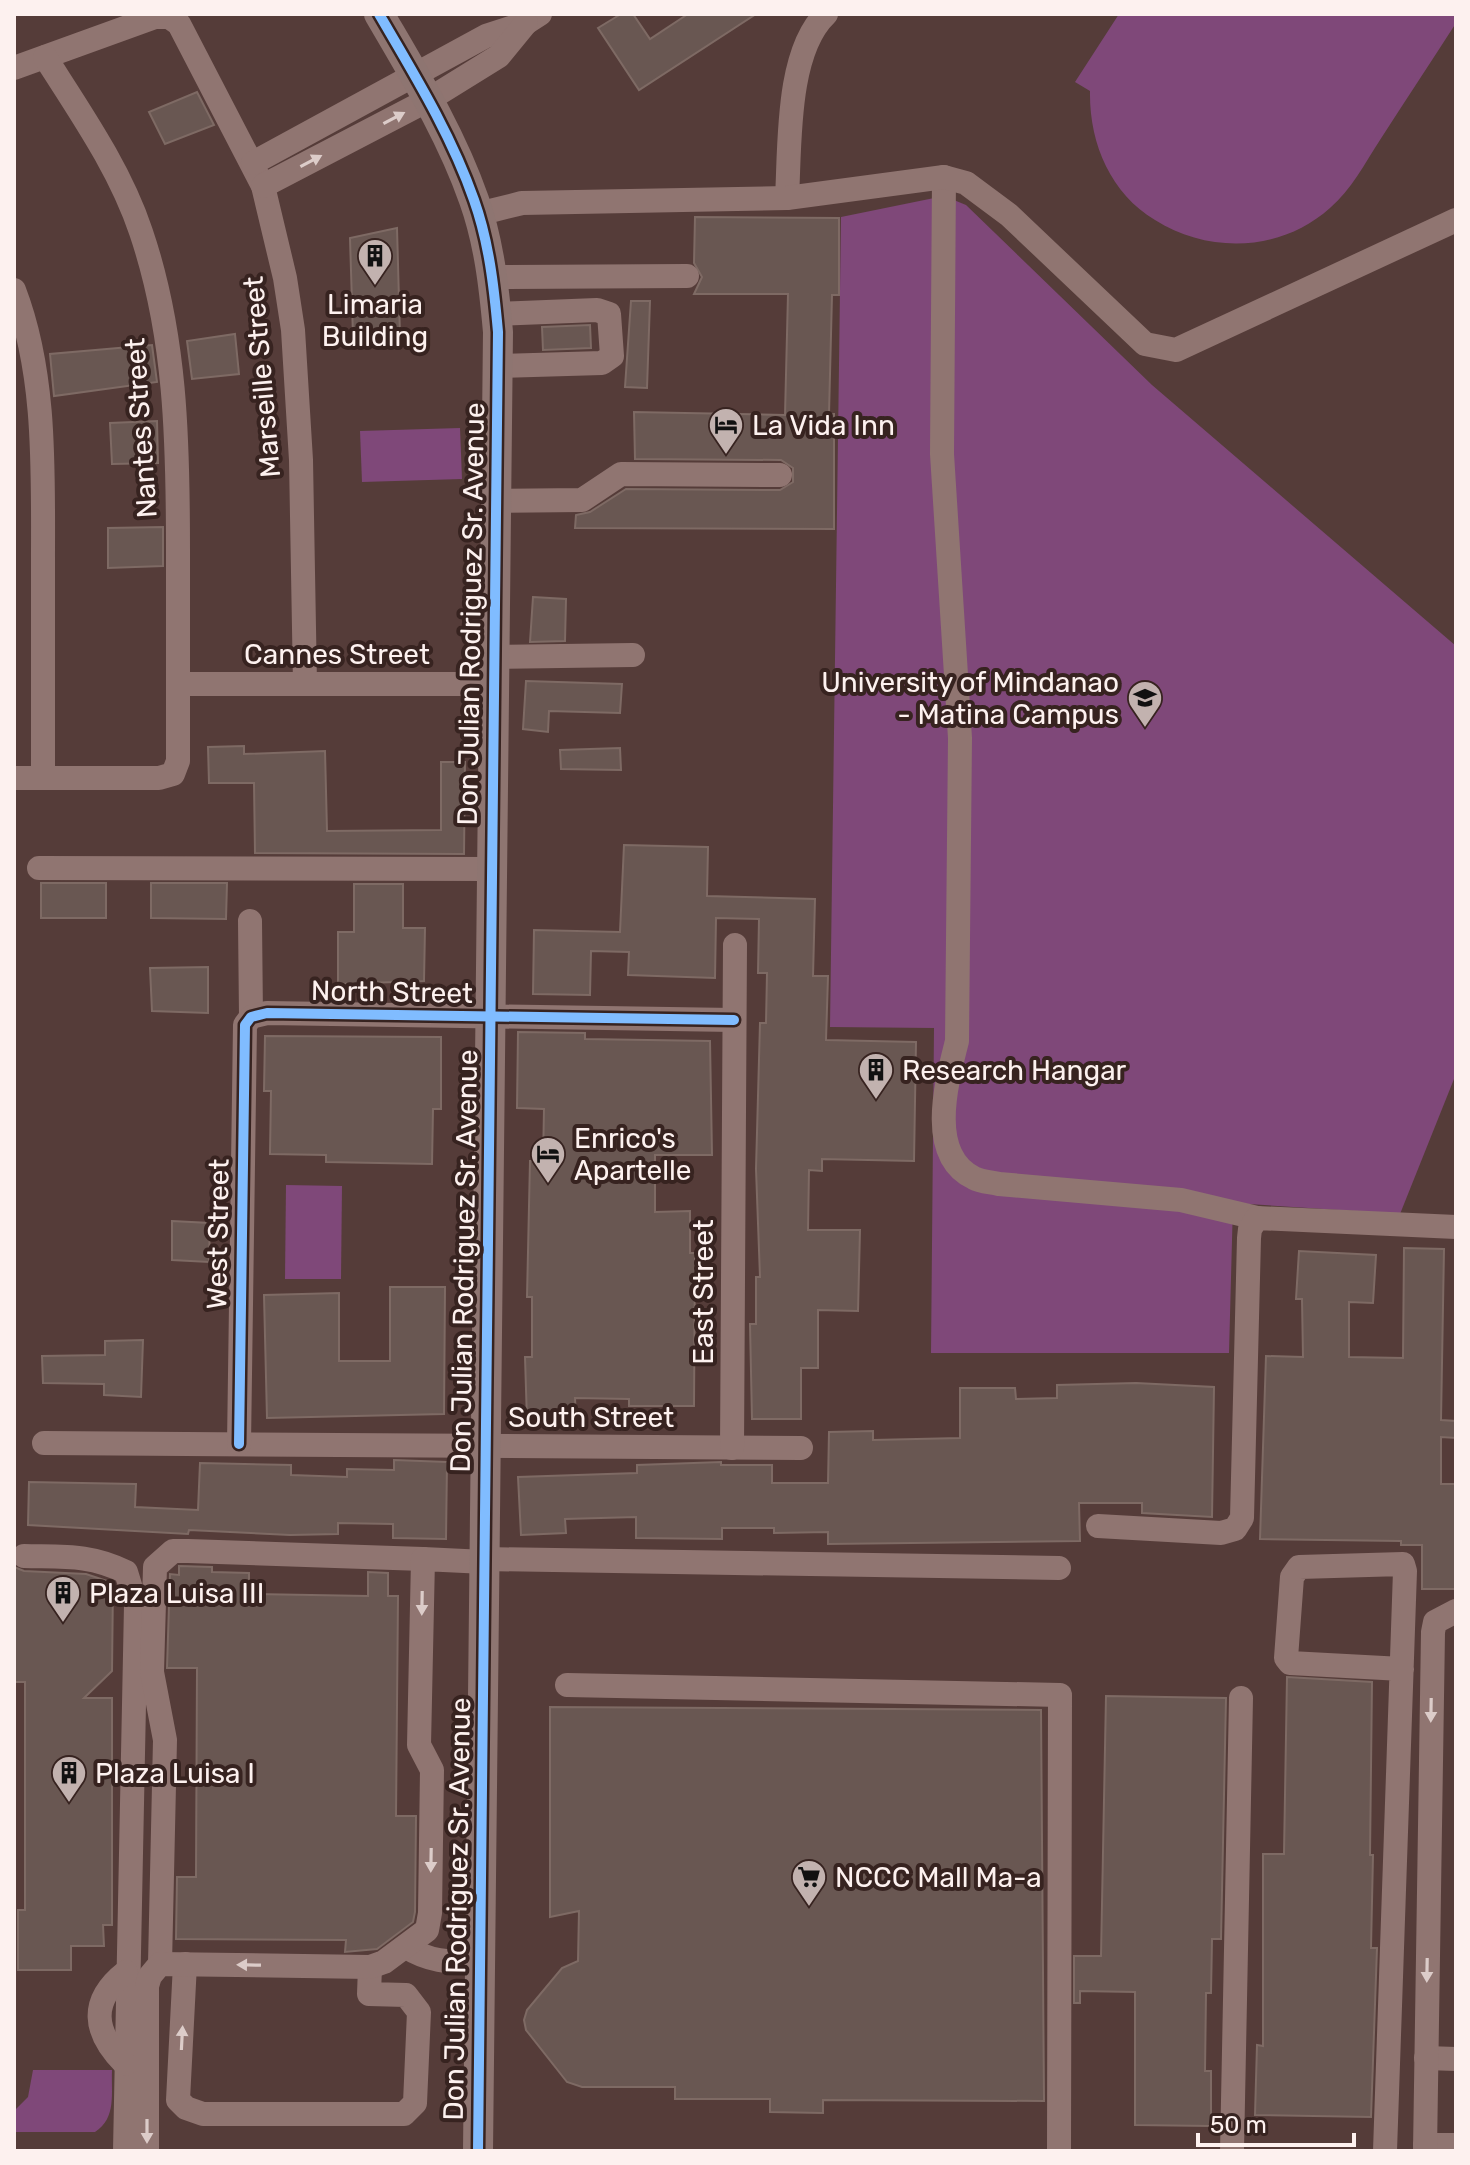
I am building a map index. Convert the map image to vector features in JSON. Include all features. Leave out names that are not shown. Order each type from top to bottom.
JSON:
[{"type":"main road","name":"Don Julian Rodriguez Sr. Avenue","points":[[379,14],[422,89],[478,214],[492,277],[496,314],[497,501],[478,2151]]},
{"type":"street","points":[[787,198],[799,64],[826,14]]},
{"type":"street","name":"Marseille Street","points":[[14,68],[155,17],[169,17],[179,24],[253,163],[263,186],[293,330],[301,460],[305,684]]},
{"type":"street","points":[[253,163],[499,56],[533,19]]},
{"type":"street","name":"Nantes Street","points":[[43,778],[159,778],[173,774],[178,761],[175,391],[162,303],[140,229],[117,179],[99,142],[45,57]]},
{"type":"street","points":[[263,186],[422,89]]},
{"type":"street","points":[[944,177],[942,454],[960,738],[957,1041],[946,1088],[944,1131],[956,1164],[974,1178],[999,1184],[1181,1200],[1257,1218],[1456,1227]]},
{"type":"street","points":[[478,214],[522,203],[787,198],[944,177],[966,183],[988,197],[1145,344],[1176,350],[1456,220]]},
{"type":"street","points":[[492,277],[687,276]]},
{"type":"street","points":[[14,290],[31,354],[41,432],[43,778],[14,778]]},
{"type":"street","points":[[496,314],[597,310],[609,314],[612,356],[602,363],[498,366]]},
{"type":"street","points":[[497,501],[582,500],[621,474],[780,475]]},
{"type":"street","name":"Cannes Street","points":[[178,684],[305,684],[495,670],[633,655]]},
{"type":"street","points":[[39,868],[493,869]]},
{"type":"street","name":"West Street","points":[[239,1444],[250,921]]},
{"type":"street","name":"East Street","points":[[732,1448],[735,945]]},
{"type":"street","name":"North Street","points":[[248,1021],[267,1013],[734,1020]]},
{"type":"street","points":[[1098,1526],[1221,1533],[1235,1529],[1242,1518],[1249,1238],[1257,1218]]},
{"type":"street","name":"South Street","points":[[44,1443],[801,1448]]},
{"type":"street","points":[[147,2151],[147,1986],[150,1976],[160,1964],[165,1740],[152,1672],[155,1567],[173,1551],[485,1561],[1059,1568]]},
{"type":"street","points":[[24,1556],[96,1558],[126,1572],[133,1587],[136,1605],[126,1972],[125,2151]]},
{"type":"street","points":[[160,1964],[370,1967],[406,1947],[427,1930],[430,1913],[432,1770],[419,1745],[423,1559]]},
{"type":"street","points":[[1385,2151],[1402,1669],[1405,1571],[1403,1564],[1299,1567],[1292,1577],[1286,1658],[1290,1663],[1402,1669]]},
{"type":"street","points":[[1456,1611],[1435,1622],[1433,1632],[1425,2148],[1456,2145]]},
{"type":"street","points":[[567,1685],[1060,1695],[1059,2151]]},
{"type":"street","points":[[1232,2151],[1241,1698]]},
{"type":"street","points":[[406,1947],[422,1957],[442,1962],[482,1963]]},
{"type":"street","points":[[185,1964],[178,2100],[186,2108],[203,2114],[404,2114],[415,2103],[419,2012],[406,1995],[369,1994],[370,1967]]},
{"type":"street","points":[[1426,2058],[1456,2059]]},
{"type":"street","points":[[479,2069],[491,2103],[492,2151]]},
{"type":"shaded area","points":[[1119,14],[1456,14],[1456,23],[1357,176],[1330,208],[1311,223],[1290,233],[1267,240],[1221,243],[1198,239],[1155,220],[1126,196],[1105,164],[1093,129],[1090,91],[1075,82]]},
{"type":"shaded area","points":[[944,196],[966,205],[1152,385],[1456,646],[1456,1074],[1400,1214],[1233,1203],[1229,1353],[931,1353],[934,1028],[830,1027],[841,217]]},
{"type":"shaded area","points":[[460,428],[462,479],[362,482],[360,431]]},
{"type":"shaded area","points":[[286,1185],[342,1186],[341,1279],[285,1279]]},
{"type":"shaded area","points":[[33,2070],[112,2070],[107,2120],[95,2132],[14,2132],[14,2111],[28,2097]]},
{"type":"building","points":[[621,14],[633,14],[650,39],[688,14],[756,14],[639,90],[598,28]]},
{"type":"building","points":[[197,92],[214,125],[165,144],[149,112]]},
{"type":"building","points":[[695,217],[839,218],[839,295],[832,295],[829,414],[834,414],[834,529],[575,528],[576,515],[590,512],[626,489],[780,490],[793,482],[793,468],[781,460],[635,459],[634,412],[785,415],[788,294],[694,294],[702,277],[694,263]]},
{"type":"building","name":"Limaria Building","points":[[397,228],[400,336],[353,336],[350,238]]},
{"type":"building","points":[[631,301],[650,301],[647,388],[625,387]]},
{"type":"building","points":[[590,325],[591,348],[543,350],[542,327]]},
{"type":"building","points":[[235,334],[239,374],[192,379],[187,341]]},
{"type":"building","points":[[152,345],[157,382],[54,396],[50,354]]},
{"type":"building","points":[[157,421],[158,463],[112,464],[110,423]]},
{"type":"building","points":[[163,527],[163,566],[108,568],[108,528]]},
{"type":"building","points":[[533,597],[566,599],[565,641],[530,642]]},
{"type":"building","points":[[526,681],[622,684],[620,713],[549,711],[548,732],[523,729]]},
{"type":"building","points":[[244,746],[244,754],[325,751],[327,831],[441,830],[441,762],[465,762],[464,854],[255,853],[254,783],[209,783],[208,747]]},
{"type":"building","points":[[620,748],[621,770],[561,769],[560,750]]},
{"type":"building","points":[[624,845],[708,847],[707,896],[815,899],[813,976],[828,976],[826,1040],[916,1042],[914,1161],[822,1159],[822,1171],[809,1170],[808,1230],[860,1230],[858,1311],[818,1310],[818,1368],[801,1368],[801,1419],[752,1419],[750,1324],[756,1324],[756,1277],[760,1277],[756,1169],[760,1023],[766,1023],[767,973],[758,973],[759,919],[716,918],[715,978],[628,975],[629,952],[591,951],[590,995],[533,994],[534,930],[620,932]]},
{"type":"building","points":[[41,883],[106,883],[106,918],[41,918]]},
{"type":"building","points":[[151,883],[227,883],[226,919],[151,918]]},
{"type":"building","points":[[354,884],[403,884],[403,928],[425,928],[424,981],[338,984],[338,932],[354,932]]},
{"type":"building","points":[[208,967],[208,1013],[152,1011],[150,968]]},
{"type":"building","points":[[518,1032],[585,1033],[585,1039],[710,1041],[712,1155],[655,1155],[655,1212],[690,1211],[690,1253],[695,1253],[694,1406],[629,1406],[629,1399],[575,1398],[576,1420],[527,1421],[525,1357],[532,1357],[532,1297],[527,1297],[530,1161],[543,1161],[544,1109],[517,1108]]},
{"type":"building","points":[[265,1036],[441,1037],[441,1109],[433,1109],[432,1164],[326,1162],[326,1155],[270,1154],[271,1091],[264,1091]]},
{"type":"building","points":[[172,1221],[210,1223],[209,1262],[172,1260]]},
{"type":"building","points":[[1404,1248],[1444,1249],[1441,1420],[1456,1421],[1456,1438],[1441,1437],[1441,1484],[1456,1484],[1456,1589],[1422,1589],[1422,1545],[1401,1545],[1401,1541],[1260,1539],[1266,1356],[1303,1357],[1302,1299],[1296,1299],[1299,1251],[1376,1255],[1373,1303],[1349,1302],[1349,1357],[1403,1358]]},
{"type":"building","points":[[390,1287],[445,1287],[444,1414],[267,1418],[264,1295],[339,1293],[339,1361],[390,1361]]},
{"type":"building","points":[[143,1340],[141,1397],[104,1395],[104,1384],[43,1383],[42,1356],[105,1355],[105,1341]]},
{"type":"building","points":[[1136,1383],[1214,1387],[1212,1517],[1142,1513],[1142,1503],[1079,1503],[1080,1541],[828,1544],[828,1532],[774,1533],[774,1528],[722,1528],[722,1539],[636,1538],[636,1517],[565,1519],[566,1533],[521,1535],[518,1477],[637,1473],[637,1465],[721,1462],[721,1465],[772,1465],[772,1483],[828,1483],[829,1432],[873,1431],[873,1440],[960,1438],[960,1388],[1015,1388],[1016,1399],[1057,1398],[1057,1385]]},
{"type":"building","points":[[394,1460],[447,1462],[446,1539],[393,1538],[393,1524],[338,1523],[338,1534],[290,1535],[189,1530],[188,1534],[28,1525],[29,1482],[136,1484],[135,1507],[198,1510],[200,1463],[291,1465],[291,1475],[347,1477],[347,1469],[394,1470]]},
{"type":"building","points":[[179,1566],[212,1567],[212,1572],[249,1573],[249,1594],[368,1596],[368,1572],[388,1573],[388,1596],[398,1596],[396,1816],[416,1816],[415,1912],[413,1922],[377,1949],[345,1952],[346,1940],[176,1939],[177,1877],[196,1877],[197,1668],[167,1668],[170,1574],[179,1575]]},
{"type":"building","name":"Plaza Luisa I","points":[[14,1567],[24,1571],[86,1574],[113,1583],[112,1671],[84,1698],[112,1698],[112,1925],[103,1925],[104,1946],[71,1946],[71,1970],[18,1970],[18,1910],[25,1910],[25,1682],[14,1682]]},
{"type":"building","points":[[1287,1677],[1372,1682],[1371,1948],[1377,1948],[1371,2117],[1255,2115],[1257,2045],[1263,2046],[1263,1854],[1284,1854]]},
{"type":"building","points":[[1106,1696],[1226,1698],[1221,1939],[1212,1939],[1211,1993],[1206,1993],[1205,2071],[1211,2071],[1211,2126],[1135,2125],[1135,1992],[1080,1991],[1080,2003],[1074,2003],[1074,1956],[1101,1956]]},
{"type":"building","name":"NCCC Mall Ma-a","points":[[550,1707],[1041,1710],[1044,2101],[823,2100],[823,2113],[770,2112],[770,2099],[675,2099],[675,2087],[582,2087],[567,2082],[526,2030],[524,2020],[527,2010],[562,1968],[578,1961],[579,1911],[550,1917]]},
{"type":"cycle path","points":[[379,14],[443,128],[474,200],[487,248],[498,332],[478,2151]]},
{"type":"cycle path","points":[[239,1444],[245,1025],[251,1017],[267,1013],[734,1020]]},
{"type":"place","name":"Limaria Building","points":[[375,287]]},
{"type":"place","name":"La Vida Inn","points":[[726,456]]},
{"type":"place","name":"University of Mindanao - Matina Campus","points":[[1145,729]]},
{"type":"place","name":"Research Hangar","points":[[876,1101]]},
{"type":"place","name":"Enrico's Apartelle","points":[[548,1185]]},
{"type":"place","name":"Plaza Luisa III","points":[[63,1624]]},
{"type":"place","name":"Plaza Luisa I","points":[[69,1804]]},
{"type":"place","name":"NCCC Mall Ma-a","points":[[809,1908]]}]
